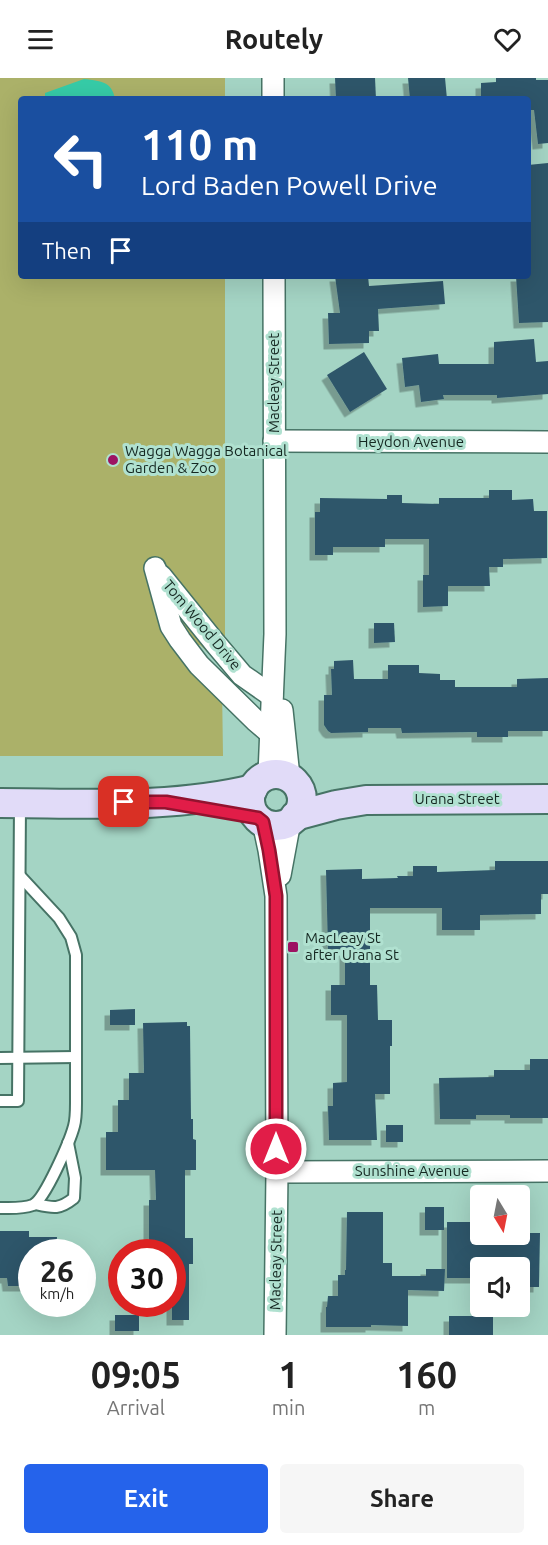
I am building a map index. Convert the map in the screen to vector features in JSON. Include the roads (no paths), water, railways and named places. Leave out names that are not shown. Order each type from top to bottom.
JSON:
[{"type":"street","points":[[273,78],[273,96]]},
{"type":"street","name":"Macleay Street","points":[[274,279],[277,801],[275,1335]]},
{"type":"street","name":"Heydon Avenue","points":[[274,441],[548,442]]},
{"type":"street","name":"Tom Wood Drive","points":[[270,733],[199,665],[180,640],[171,626],[155,568],[242,675],[272,696]]},
{"type":"street","name":"Macleay Street","points":[[275,634],[270,733],[277,801]]},
{"type":"street","name":"Urana Street","points":[[10,803],[166,802],[235,794],[277,801],[336,805],[366,800],[548,799]]},
{"type":"street","name":"Sunshine Avenue","points":[[276,1172],[548,1171]]},
{"type":"lane","points":[[0,1101],[18,1101],[20,876],[10,803]]},
{"type":"lane","points":[[20,876],[59,918],[71,937],[76,955],[75,1124],[44,1193],[35,1204]]},
{"type":"lane","points":[[0,1058],[76,1057]]},
{"type":"lane","points":[[0,1208],[20,1208],[35,1204],[51,1208],[64,1206],[74,1198],[75,1178],[68,1143]]},
{"type":"place","name":"Wagga Wagga Botanical Garden & Zoo","points":[[113,460]]},
{"type":"place","name":"MacLeay St after Urana St","points":[[293,947]]}]
